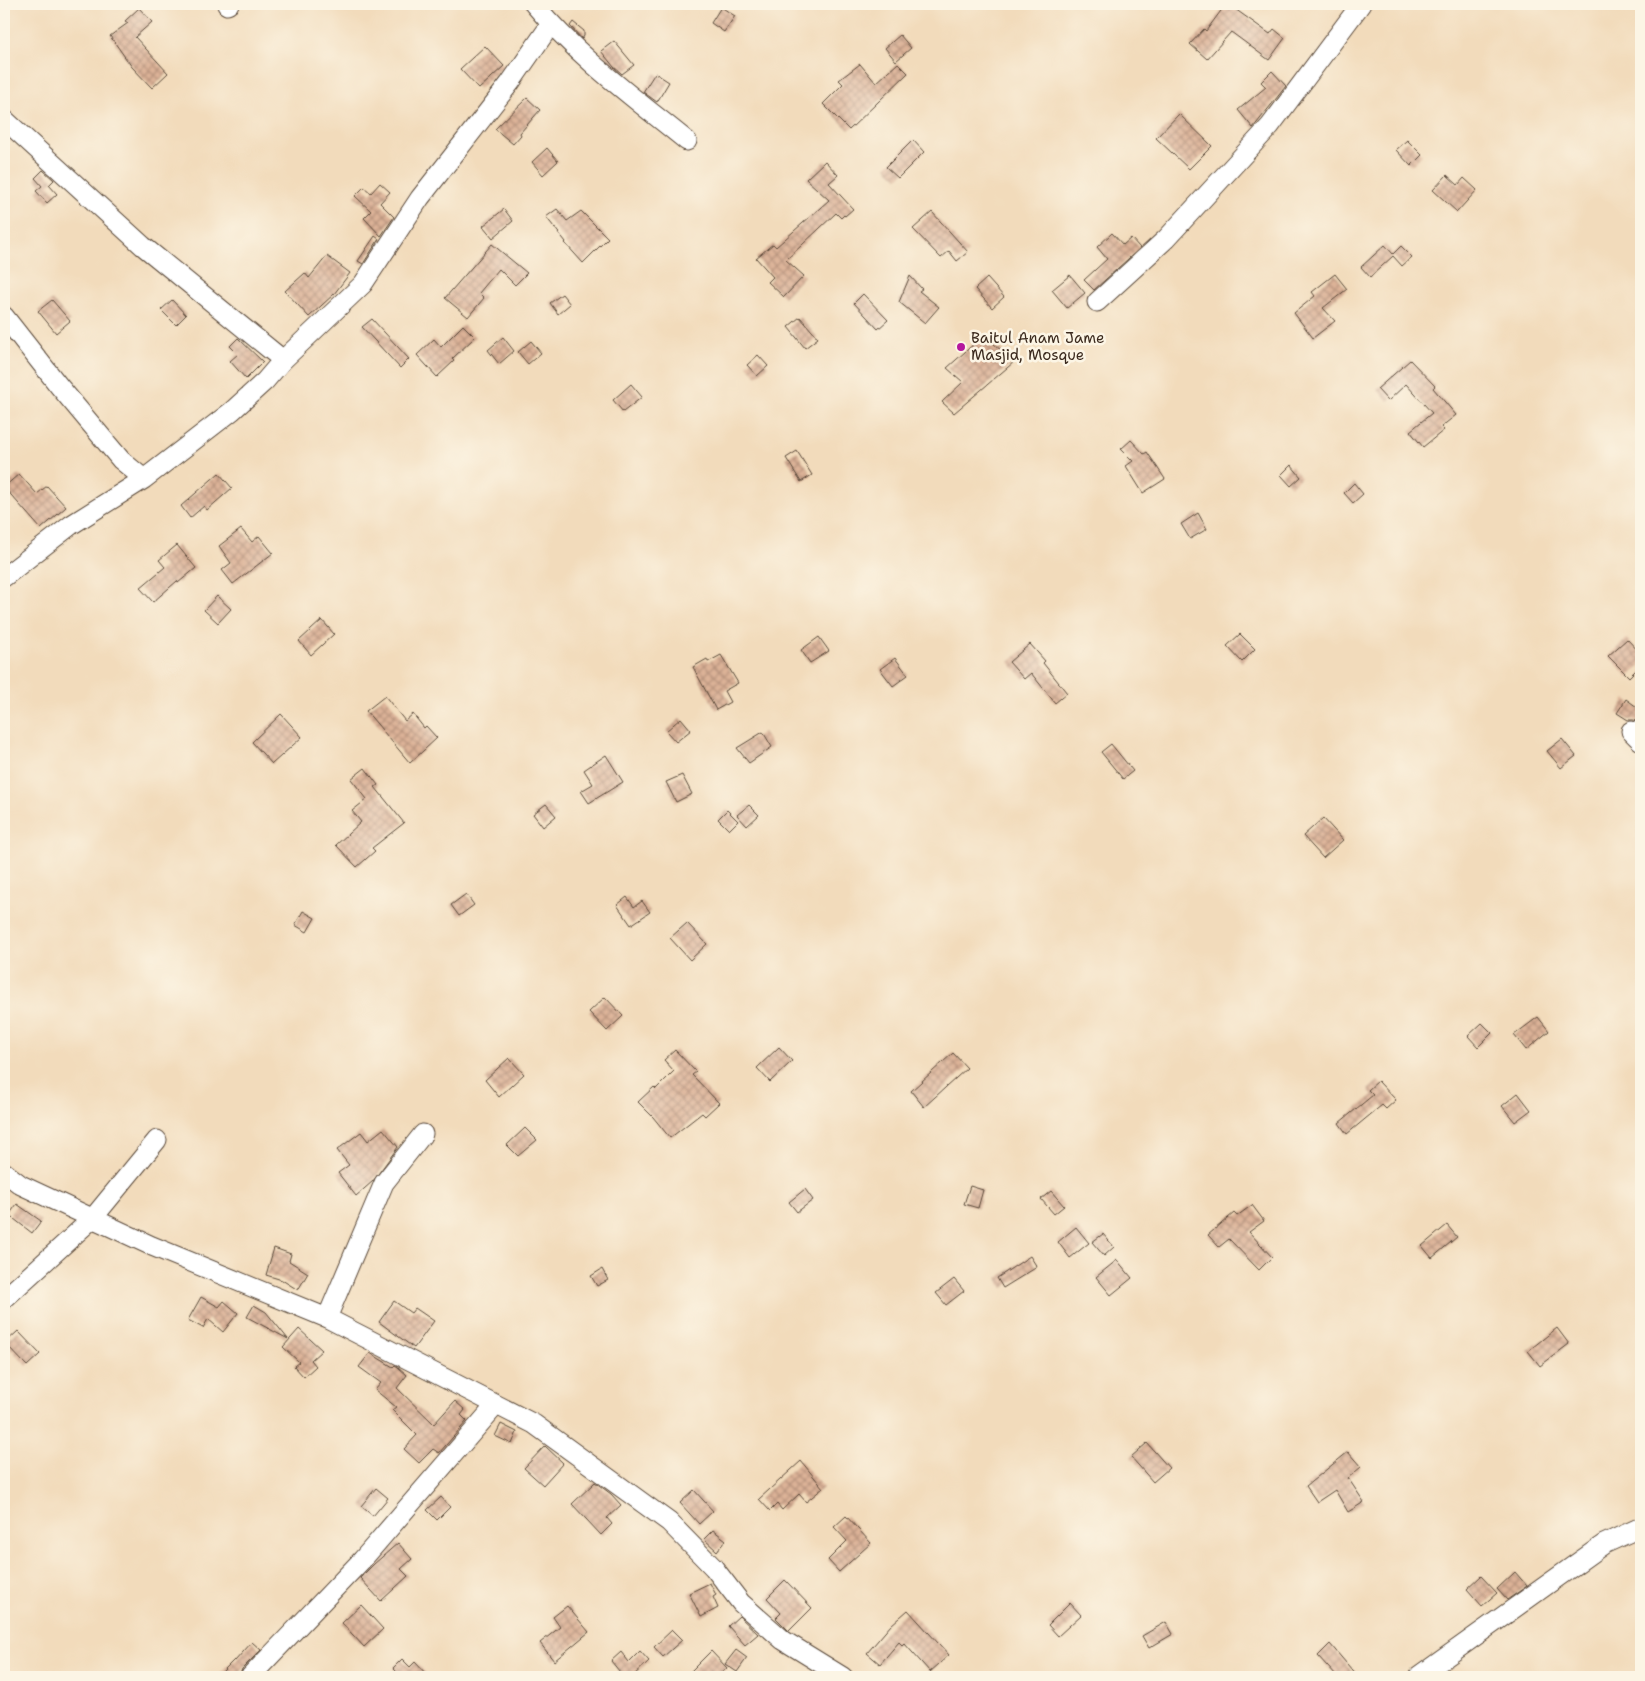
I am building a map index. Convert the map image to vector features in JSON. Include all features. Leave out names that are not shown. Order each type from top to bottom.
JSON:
[{"type":"street","points":[[534,4],[551,24],[615,84],[687,141]]},
{"type":"street","points":[[1098,302],[1166,238],[1270,126],[1361,4]]},
{"type":"street","points":[[4,577],[71,525],[144,479],[232,411],[266,381],[283,360],[363,284],[420,198],[510,83],[551,24]]},
{"type":"street","points":[[4,119],[143,246],[283,360]]},
{"type":"street","points":[[4,316],[121,460],[144,479]]},
{"type":"street","points":[[327,1318],[384,1183],[423,1134]]},
{"type":"street","points":[[4,1299],[93,1218],[157,1140]]},
{"type":"street","points":[[4,1172],[21,1185],[152,1246],[327,1318],[534,1424],[669,1522],[714,1568],[741,1603],[783,1640],[843,1677]]},
{"type":"street","points":[[250,1677],[362,1560],[496,1405]]},
{"type":"street","points":[[1418,1677],[1604,1544],[1641,1527]]},
{"type":"building","points":[[1226,4],[1270,34],[1274,29],[1285,38],[1269,60],[1231,32],[1207,59],[1190,44],[1204,29],[1206,31]]},
{"type":"building","points":[[721,7],[735,16],[724,32],[711,23]]},
{"type":"building","points":[[139,8],[152,22],[135,37],[168,73],[152,88],[132,67],[110,36],[128,23],[125,21]]},
{"type":"building","points":[[573,22],[584,31],[582,39],[570,26]]},
{"type":"building","points":[[900,35],[911,48],[896,61],[885,48]]},
{"type":"building","points":[[614,41],[634,65],[622,74],[601,51]]},
{"type":"building","points":[[485,46],[504,66],[479,89],[460,69]]},
{"type":"building","points":[[898,63],[908,73],[849,130],[823,104],[843,84],[839,80],[860,64],[876,83]]},
{"type":"building","points":[[1272,71],[1286,86],[1253,128],[1238,110],[1266,87],[1261,82]]},
{"type":"building","points":[[655,73],[669,82],[657,102],[643,92]]},
{"type":"building","points":[[527,98],[540,110],[513,144],[495,129]]},
{"type":"building","points":[[1179,114],[1212,146],[1189,169],[1156,138]]},
{"type":"building","points":[[913,140],[924,152],[898,178],[886,167]]},
{"type":"building","points":[[1407,140],[1422,155],[1411,166],[1396,150]]},
{"type":"building","points":[[547,148],[558,161],[543,175],[532,162]]},
{"type":"building","points":[[825,161],[838,175],[829,183],[853,209],[841,218],[836,213],[786,260],[804,276],[784,297],[768,282],[773,277],[756,258],[773,244],[776,247],[829,200],[806,179]]},
{"type":"building","points":[[43,170],[54,180],[49,185],[57,194],[47,203],[36,191],[42,186],[35,178]]},
{"type":"building","points":[[1447,175],[1458,185],[1464,178],[1477,190],[1457,212],[1433,190]]},
{"type":"building","points":[[380,183],[390,192],[380,203],[394,217],[381,236],[364,218],[371,211],[355,196],[364,187],[371,193]]},
{"type":"building","points":[[504,209],[513,221],[493,238],[483,226]]},
{"type":"building","points":[[557,209],[567,221],[581,211],[608,238],[583,263],[546,217]]},
{"type":"building","points":[[932,212],[968,252],[957,261],[949,251],[941,258],[913,229]]},
{"type":"building","points":[[1112,233],[1123,245],[1131,238],[1140,248],[1094,290],[1084,280],[1107,259],[1097,247]]},
{"type":"building","points":[[375,236],[379,239],[363,264],[358,261]]},
{"type":"building","points":[[492,244],[527,273],[515,285],[499,269],[479,293],[484,298],[468,317],[445,298]]},
{"type":"building","points":[[1385,245],[1393,254],[1401,246],[1412,257],[1402,266],[1393,256],[1370,277],[1361,267]]},
{"type":"building","points":[[327,256],[350,273],[334,294],[309,317],[285,291],[305,273],[309,278]]},
{"type":"building","points":[[1335,274],[1347,289],[1323,308],[1335,321],[1313,338],[1294,313],[1315,296],[1312,292]]},
{"type":"building","points":[[1070,275],[1085,293],[1067,308],[1052,290]]},
{"type":"building","points":[[910,276],[922,289],[919,291],[939,307],[925,323],[899,302]]},
{"type":"building","points":[[987,278],[1004,297],[992,308],[975,289]]},
{"type":"building","points":[[562,294],[570,304],[558,314],[550,303]]},
{"type":"building","points":[[863,294],[888,320],[878,329],[854,303]]},
{"type":"building","points":[[52,300],[70,321],[56,333],[38,311]]},
{"type":"building","points":[[172,300],[186,315],[176,325],[161,310]]},
{"type":"building","points":[[800,317],[818,338],[805,348],[788,327]]},
{"type":"building","points":[[372,319],[409,359],[400,368],[362,327]]},
{"type":"building","points":[[463,325],[475,337],[452,359],[454,361],[437,377],[417,355],[434,339],[441,347]]},
{"type":"building","points":[[984,335],[1014,362],[954,413],[942,402],[963,382],[947,368]]},
{"type":"building","points":[[503,337],[514,351],[499,364],[488,350]]},
{"type":"building","points":[[238,338],[263,362],[246,379],[230,361],[238,354],[230,346]]},
{"type":"building","points":[[531,341],[541,353],[528,364],[518,352]]},
{"type":"building","points":[[758,355],[768,366],[757,376],[747,365]]},
{"type":"building","points":[[1410,360],[1435,386],[1433,388],[1456,415],[1441,427],[1444,430],[1423,447],[1410,431],[1432,413],[1406,384],[1388,401],[1377,389]]},
{"type":"building","points":[[631,384],[642,397],[623,412],[613,400]]},
{"type":"building","points":[[1131,440],[1144,454],[1147,452],[1165,479],[1143,493],[1126,466],[1133,461],[1121,449]]},
{"type":"building","points":[[797,451],[812,475],[801,482],[786,458]]},
{"type":"building","points":[[1291,465],[1301,477],[1291,486],[1281,475]]},
{"type":"building","points":[[219,473],[232,488],[207,510],[204,506],[190,518],[181,506]]},
{"type":"building","points":[[19,474],[37,494],[47,486],[66,507],[41,529],[4,487]]},
{"type":"building","points":[[1354,483],[1363,494],[1353,503],[1344,493]]},
{"type":"building","points":[[1198,513],[1207,529],[1190,539],[1181,524]]},
{"type":"building","points":[[241,529],[252,542],[259,536],[273,553],[233,584],[222,570],[231,563],[219,546]]},
{"type":"building","points":[[177,545],[196,568],[178,583],[177,581],[153,602],[140,588],[165,567],[159,560]]},
{"type":"building","points":[[217,596],[231,609],[218,623],[204,610]]},
{"type":"building","points":[[322,620],[334,634],[311,655],[299,641]]},
{"type":"building","points":[[1240,634],[1255,649],[1242,662],[1227,646]]},
{"type":"building","points":[[819,637],[829,651],[810,663],[801,650]]},
{"type":"building","points":[[1627,639],[1641,654],[1641,665],[1629,677],[1608,656]]},
{"type":"building","points":[[1030,644],[1045,661],[1043,663],[1067,693],[1055,703],[1031,673],[1024,679],[1009,662]]},
{"type":"building","points":[[721,655],[738,683],[724,691],[730,702],[716,710],[693,667],[707,659],[708,662]]},
{"type":"building","points":[[895,658],[908,675],[893,686],[880,669]]},
{"type":"building","points":[[385,696],[405,721],[413,714],[424,728],[426,726],[437,738],[410,763],[366,711]]},
{"type":"building","points":[[1626,699],[1641,710],[1641,725],[1617,713]]},
{"type":"building","points":[[281,714],[302,737],[272,764],[252,742]]},
{"type":"building","points":[[681,718],[691,730],[676,742],[666,731]]},
{"type":"building","points":[[763,732],[772,747],[749,763],[737,748]]},
{"type":"building","points":[[1562,739],[1576,756],[1561,768],[1547,751]]},
{"type":"building","points":[[1111,744],[1133,771],[1123,779],[1101,752]]},
{"type":"building","points":[[606,755],[623,782],[589,803],[581,791],[593,784],[584,770]]},
{"type":"building","points":[[365,768],[378,785],[375,787],[404,823],[372,848],[375,851],[357,867],[336,845],[361,822],[352,811],[367,799],[351,779]]},
{"type":"building","points":[[682,775],[692,794],[676,802],[666,782]]},
{"type":"building","points":[[546,804],[556,816],[543,827],[533,814]]},
{"type":"building","points":[[749,805],[759,815],[747,826],[737,815]]},
{"type":"building","points":[[727,810],[738,821],[729,830],[718,819]]},
{"type":"building","points":[[1323,818],[1343,840],[1323,858],[1303,836]]},
{"type":"building","points":[[466,894],[474,905],[459,916],[451,905]]},
{"type":"building","points":[[627,897],[634,907],[642,901],[650,912],[631,925],[617,905]]},
{"type":"building","points":[[303,911],[315,918],[307,932],[295,925]]},
{"type":"building","points":[[687,923],[707,944],[690,960],[670,938]]},
{"type":"building","points":[[605,997],[623,1016],[607,1031],[589,1012]]},
{"type":"building","points":[[1538,1017],[1549,1031],[1526,1050],[1514,1035]]},
{"type":"building","points":[[1482,1023],[1492,1033],[1478,1047],[1468,1036]]},
{"type":"building","points":[[779,1047],[792,1061],[770,1082],[757,1068]]},
{"type":"building","points":[[675,1050],[696,1072],[692,1075],[719,1103],[705,1116],[702,1113],[670,1138],[638,1102],[654,1087],[656,1089],[674,1071],[664,1060]]},
{"type":"building","points":[[953,1053],[967,1068],[924,1107],[911,1091]]},
{"type":"building","points":[[509,1058],[524,1074],[499,1097],[485,1080]]},
{"type":"building","points":[[1378,1081],[1396,1100],[1386,1109],[1382,1105],[1347,1134],[1339,1123],[1373,1095],[1368,1090]]},
{"type":"building","points":[[1518,1093],[1531,1110],[1515,1122],[1502,1106]]},
{"type":"building","points":[[525,1128],[537,1140],[518,1156],[507,1145]]},
{"type":"building","points":[[383,1129],[398,1147],[373,1181],[356,1196],[338,1173],[349,1165],[337,1150],[361,1132],[368,1141]]},
{"type":"building","points":[[970,1186],[983,1190],[978,1208],[964,1204]]},
{"type":"building","points":[[805,1189],[813,1200],[797,1212],[789,1202]]},
{"type":"building","points":[[1051,1191],[1064,1206],[1054,1214],[1041,1199]]},
{"type":"building","points":[[17,1204],[41,1221],[32,1233],[9,1215]]},
{"type":"building","points":[[1252,1205],[1264,1221],[1249,1232],[1272,1257],[1259,1270],[1229,1239],[1219,1247],[1208,1235],[1234,1213],[1237,1216]]},
{"type":"building","points":[[1447,1225],[1457,1237],[1432,1258],[1422,1246]]},
{"type":"building","points":[[1076,1227],[1089,1243],[1070,1258],[1058,1242]]},
{"type":"building","points":[[1103,1234],[1114,1247],[1104,1256],[1092,1242]]},
{"type":"building","points":[[274,1248],[291,1254],[289,1261],[308,1273],[298,1290],[282,1280],[266,1275]]},
{"type":"building","points":[[1030,1256],[1037,1267],[1003,1288],[997,1278]]},
{"type":"building","points":[[1117,1260],[1132,1278],[1111,1295],[1096,1277]]},
{"type":"building","points":[[602,1269],[608,1280],[597,1286],[591,1276]]},
{"type":"building","points":[[954,1279],[964,1291],[946,1305],[936,1293]]},
{"type":"building","points":[[201,1297],[219,1307],[224,1301],[238,1313],[223,1332],[208,1319],[203,1328],[188,1320]]},
{"type":"building","points":[[394,1301],[411,1313],[415,1308],[434,1321],[414,1348],[379,1322]]},
{"type":"building","points":[[254,1305],[266,1312],[288,1339],[247,1317]]},
{"type":"building","points":[[1557,1328],[1569,1344],[1540,1366],[1528,1351]]},
{"type":"building","points":[[299,1329],[322,1350],[311,1360],[316,1366],[304,1377],[294,1366],[299,1362],[283,1347]]},
{"type":"building","points":[[18,1331],[40,1354],[27,1366],[5,1343]]},
{"type":"building","points":[[370,1353],[393,1367],[395,1365],[407,1375],[397,1388],[434,1424],[455,1401],[465,1410],[461,1415],[467,1421],[439,1453],[433,1449],[419,1463],[404,1449],[417,1435],[392,1410],[396,1407],[375,1390],[381,1383],[359,1367]]},
{"type":"building","points":[[501,1424],[517,1432],[512,1444],[495,1436]]},
{"type":"building","points":[[1147,1443],[1169,1468],[1153,1482],[1131,1457]]},
{"type":"building","points":[[545,1446],[563,1463],[543,1485],[524,1468]]},
{"type":"building","points":[[1348,1452],[1361,1467],[1348,1478],[1364,1502],[1348,1512],[1335,1490],[1317,1502],[1306,1486]]},
{"type":"building","points":[[801,1461],[823,1488],[806,1502],[799,1494],[782,1510],[777,1504],[770,1511],[759,1499]]},
{"type":"building","points":[[595,1482],[611,1494],[621,1505],[607,1518],[612,1524],[601,1535],[572,1504]]},
{"type":"building","points":[[376,1488],[388,1498],[373,1516],[361,1506]]},
{"type":"building","points":[[694,1490],[713,1511],[699,1524],[680,1503]]},
{"type":"building","points":[[441,1497],[450,1507],[437,1520],[427,1510]]},
{"type":"building","points":[[846,1516],[871,1543],[839,1572],[828,1560],[847,1541],[834,1527]]},
{"type":"building","points":[[713,1530],[726,1540],[717,1551],[704,1539]]},
{"type":"building","points":[[398,1543],[412,1559],[401,1569],[408,1576],[381,1601],[360,1578]]},
{"type":"building","points":[[1515,1572],[1527,1586],[1507,1600],[1497,1589]]},
{"type":"building","points":[[1481,1576],[1497,1593],[1482,1606],[1467,1589]]},
{"type":"building","points":[[785,1580],[812,1608],[789,1631],[776,1618],[781,1613],[767,1598]]},
{"type":"building","points":[[710,1583],[716,1595],[713,1597],[718,1608],[701,1617],[689,1593]]},
{"type":"building","points":[[1070,1603],[1081,1615],[1058,1636],[1048,1625]]},
{"type":"building","points":[[361,1605],[383,1629],[364,1647],[342,1623]]},
{"type":"building","points":[[567,1606],[589,1632],[554,1661],[540,1643],[560,1627],[553,1617]]},
{"type":"building","points":[[908,1610],[949,1655],[930,1672],[904,1643],[902,1645],[899,1642],[880,1664],[867,1653],[891,1625]]},
{"type":"building","points":[[739,1616],[758,1634],[745,1645],[728,1626]]},
{"type":"building","points":[[1166,1622],[1173,1634],[1149,1648],[1142,1636]]},
{"type":"building","points":[[672,1630],[682,1640],[663,1657],[654,1647]]},
{"type":"building","points":[[252,1642],[261,1650],[242,1669],[239,1677],[217,1677],[235,1661]]},
{"type":"building","points":[[1330,1644],[1358,1677],[1337,1677],[1318,1656]]},
{"type":"building","points":[[736,1650],[747,1658],[737,1672],[725,1664]]},
{"type":"building","points":[[640,1651],[649,1661],[632,1677],[624,1677],[611,1661],[621,1652],[629,1662]]},
{"type":"building","points":[[711,1651],[727,1668],[717,1677],[697,1677],[691,1671]]},
{"type":"building","points":[[402,1659],[410,1667],[415,1662],[429,1677],[399,1677],[401,1676],[393,1668]]},
{"type":"place","name":"Baitul Anam Jame Masjid, Mosque","points":[[961,347]]}]
